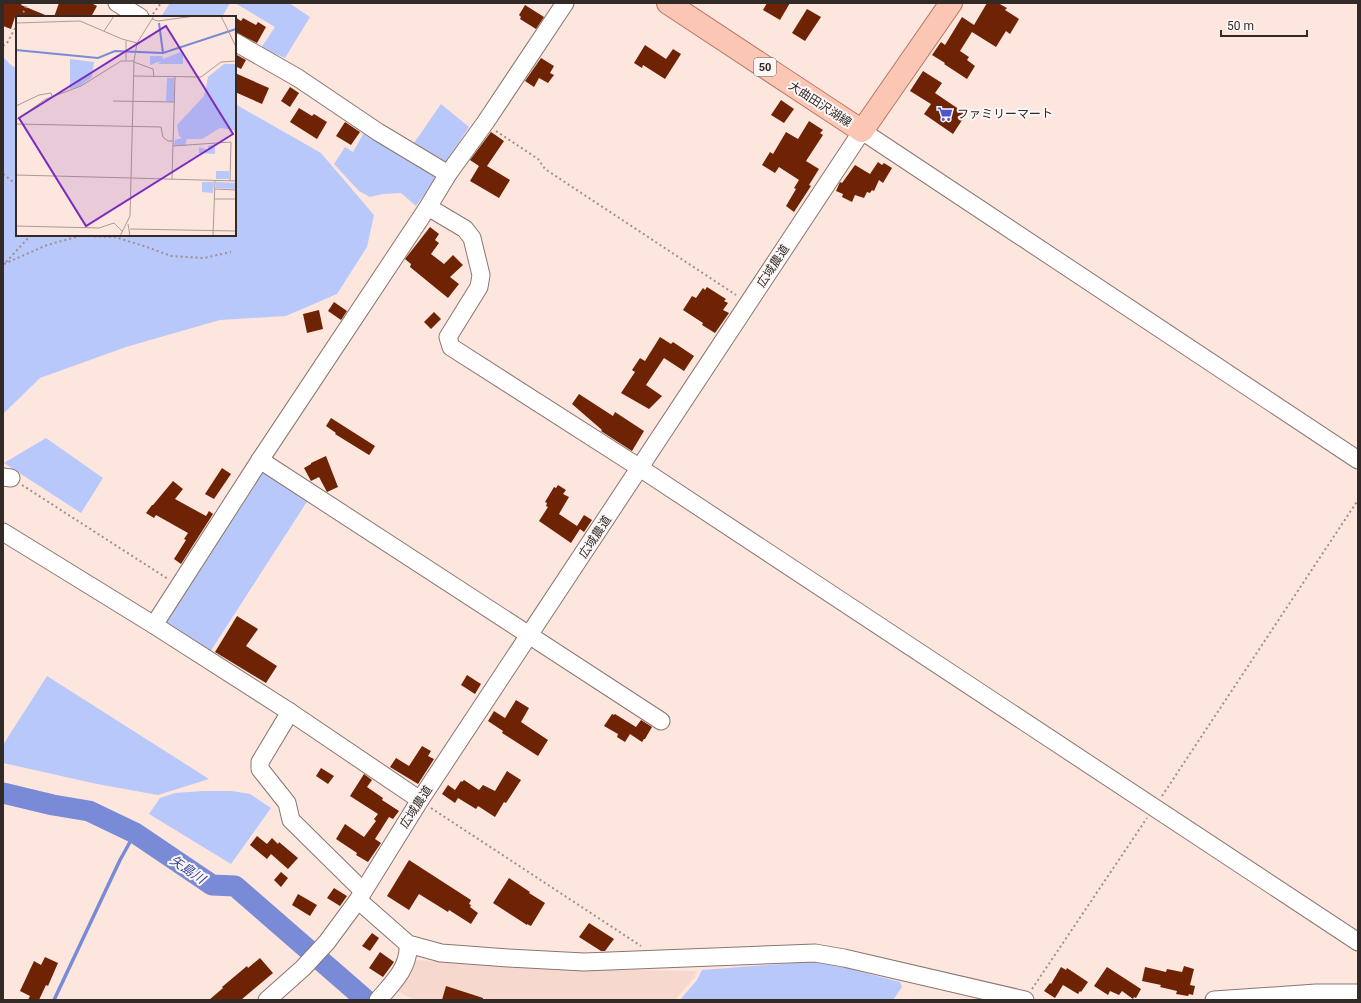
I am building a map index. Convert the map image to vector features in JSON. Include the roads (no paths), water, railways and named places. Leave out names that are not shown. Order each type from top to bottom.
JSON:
[{"type":"main road","name":"大曲田沢湖線","points":[[668,3],[862,131],[951,3]]},
{"type":"street","points":[[117,3],[138,16]]},
{"type":"street","points":[[154,625],[260,460],[428,207],[448,174],[485,123],[565,3]]},
{"type":"street","points":[[236,43],[298,78],[378,132],[448,174]]},
{"type":"street","points":[[862,131],[1358,460]]},
{"type":"street","name":"広域農道","points":[[268,1000],[303,968],[327,942],[360,895],[420,800],[862,131]]},
{"type":"street","points":[[428,207],[465,230],[472,238],[481,275],[479,287],[448,337],[451,347],[640,468],[1358,942]]},
{"type":"street","points":[[260,460],[661,721]]},
{"type":"street","points":[[3,532],[154,625],[290,712],[420,800]]},
{"type":"street","points":[[290,712],[260,762],[260,769],[288,803],[291,820],[360,895],[408,944],[441,953],[501,958],[584,962],[816,953],[844,958],[1025,1000]]},
{"type":"street","points":[[378,1000],[400,975],[409,952],[408,944]]},
{"type":"street","points":[[1214,1000],[1316,992],[1358,993]]},
{"type":"waterway","name":"矢島川","points":[[3,793],[53,805],[89,811],[135,833],[212,885],[235,886],[366,1000]]},
{"type":"waterway","points":[[54,1000],[120,860],[135,833]]},
{"type":"place","name":"ファミリーマート","points":[[945,114]]}]
